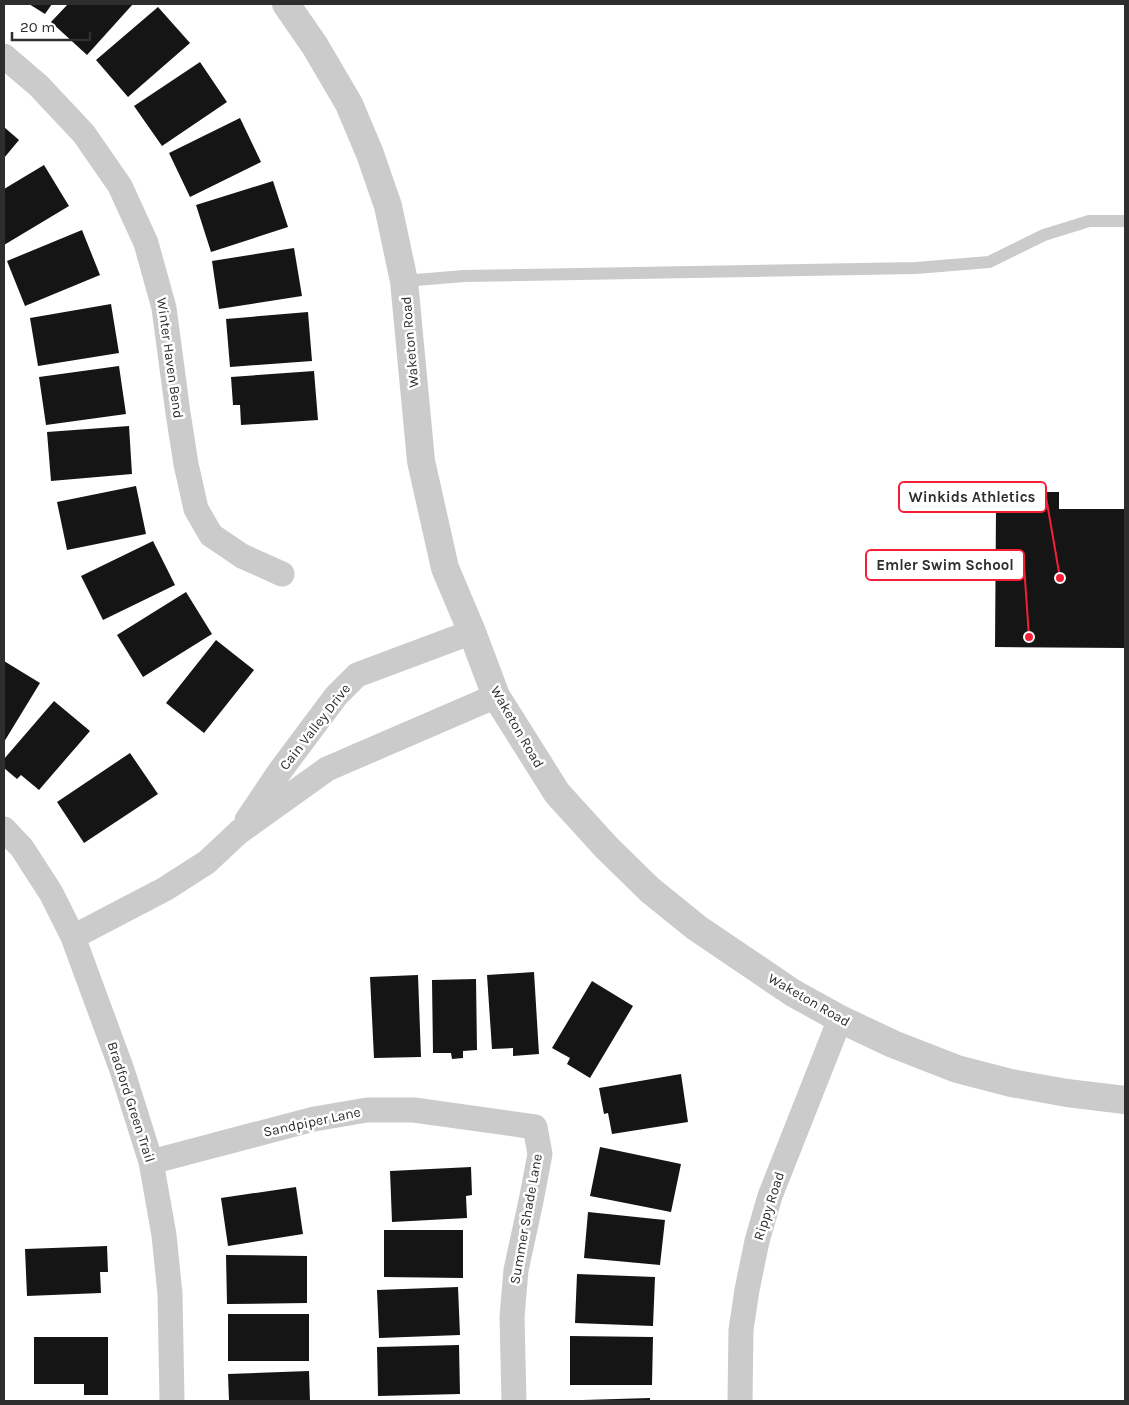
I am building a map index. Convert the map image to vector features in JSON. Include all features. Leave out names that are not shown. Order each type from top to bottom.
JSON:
[{"type":"street","name":"Waketon Road","points":[[286,4],[315,46],[349,104],[370,154],[388,206],[404,281],[421,461],[446,568],[496,696],[557,793],[606,847],[650,890],[697,928],[793,993],[840,1019],[893,1044],[957,1068],[1020,1084],[1066,1093],[1125,1100]]},
{"type":"street","name":"Winter Haven Bend","points":[[4,56],[39,86],[84,134],[120,186],[146,243],[164,308],[179,422],[196,509],[211,535],[242,556],[282,574]]},
{"type":"street","name":"Cain Valley Drive","points":[[239,832],[280,771],[336,696],[358,674],[472,632]]},
{"type":"street","name":"Cain Valley Drive","points":[[73,937],[165,889],[207,862],[239,832],[327,769],[496,696]]},
{"type":"street","name":"Bradford Green Trail","points":[[4,829],[22,848],[50,893],[73,937],[122,1070],[152,1162],[164,1235],[170,1294],[172,1401]]},
{"type":"street","name":"Rippy Road","points":[[740,1401],[741,1330],[757,1241],[770,1196],[840,1019]]},
{"type":"street","name":"Sandpiper Lane","points":[[152,1162],[314,1120],[367,1110],[414,1110],[535,1127]]},
{"type":"street","name":"Summer Shade Lane","points":[[514,1401],[512,1316],[516,1270],[540,1154],[535,1127]]},
{"type":"lane","points":[[404,281],[464,276],[916,268],[989,262],[1044,235],[1089,221],[1125,221]]},
{"type":"building","points":[[29,4],[52,4],[45,14]]},
{"type":"building","points":[[68,4],[133,4],[87,55],[51,22]]},
{"type":"building","points":[[158,7],[190,43],[128,97],[96,60]]},
{"type":"building","points":[[200,62],[227,102],[162,146],[134,106]]},
{"type":"building","points":[[240,118],[261,162],[190,197],[169,153]]},
{"type":"building","points":[[4,127],[19,140],[4,158]]},
{"type":"building","points":[[44,165],[69,206],[4,245],[4,189]]},
{"type":"building","points":[[273,181],[288,227],[211,252],[196,205]]},
{"type":"building","points":[[82,230],[100,275],[25,306],[7,261]]},
{"type":"building","points":[[294,248],[302,296],[219,309],[212,261]]},
{"type":"building","points":[[111,304],[119,353],[38,366],[30,318]]},
{"type":"building","points":[[308,312],[312,361],[230,367],[226,319]]},
{"type":"building","points":[[119,366],[126,414],[46,425],[39,377]]},
{"type":"building","points":[[314,371],[318,420],[241,425],[240,405],[233,405],[231,377]]},
{"type":"building","points":[[129,426],[132,474],[51,481],[47,432]]},
{"type":"building","points":[[136,486],[146,534],[67,550],[57,502]]},
{"type":"building","points":[[1029,492],[1059,492],[1059,509],[1125,509],[1125,648],[995,647],[996,508],[1029,508]]},
{"type":"building","points":[[153,541],[175,585],[103,620],[81,576]]},
{"type":"building","points":[[186,592],[212,634],[143,677],[117,635]]},
{"type":"building","points":[[216,640],[254,670],[204,733],[166,703]]},
{"type":"building","points":[[4,661],[40,683],[4,742]]},
{"type":"building","points":[[54,701],[90,731],[39,790],[21,775],[17,779],[4,768],[4,759]]},
{"type":"building","points":[[130,753],[158,794],[84,843],[57,802]]},
{"type":"building","points":[[534,972],[539,1054],[513,1056],[513,1048],[492,1049],[487,975]]},
{"type":"building","points":[[418,975],[421,1057],[374,1058],[370,977]]},
{"type":"building","points":[[476,979],[477,1050],[463,1051],[463,1058],[452,1059],[451,1053],[433,1053],[432,980]]},
{"type":"building","points":[[592,981],[633,1006],[590,1078],[567,1064],[570,1058],[552,1048]]},
{"type":"building","points":[[681,1074],[688,1122],[612,1134],[608,1113],[604,1114],[599,1088]]},
{"type":"building","points":[[600,1147],[681,1164],[671,1212],[590,1196]]},
{"type":"building","points":[[471,1167],[472,1195],[466,1196],[467,1218],[392,1222],[390,1171]]},
{"type":"building","points":[[296,1187],[303,1234],[228,1246],[221,1198]]},
{"type":"building","points":[[588,1212],[665,1220],[660,1265],[584,1258]]},
{"type":"building","points":[[384,1230],[463,1230],[463,1278],[384,1277]]},
{"type":"building","points":[[107,1246],[108,1272],[100,1272],[101,1293],[27,1296],[25,1249]]},
{"type":"building","points":[[226,1255],[307,1256],[307,1303],[227,1304]]},
{"type":"building","points":[[577,1274],[655,1277],[653,1326],[575,1323]]},
{"type":"building","points":[[458,1287],[460,1335],[379,1338],[377,1290]]},
{"type":"building","points":[[228,1314],[309,1314],[309,1361],[228,1361]]},
{"type":"building","points":[[570,1336],[653,1337],[652,1385],[570,1385]]},
{"type":"building","points":[[34,1337],[108,1337],[108,1395],[84,1395],[84,1384],[34,1384]]},
{"type":"building","points":[[459,1345],[460,1394],[378,1396],[377,1347]]},
{"type":"building","points":[[309,1371],[310,1401],[229,1401],[228,1374]]},
{"type":"building","points":[[650,1398],[650,1401],[583,1401],[583,1400]]},
{"type":"place","name":"Winkids Athletics","points":[[1060,578]]},
{"type":"place","name":"Emler Swim School","points":[[1029,637]]}]
